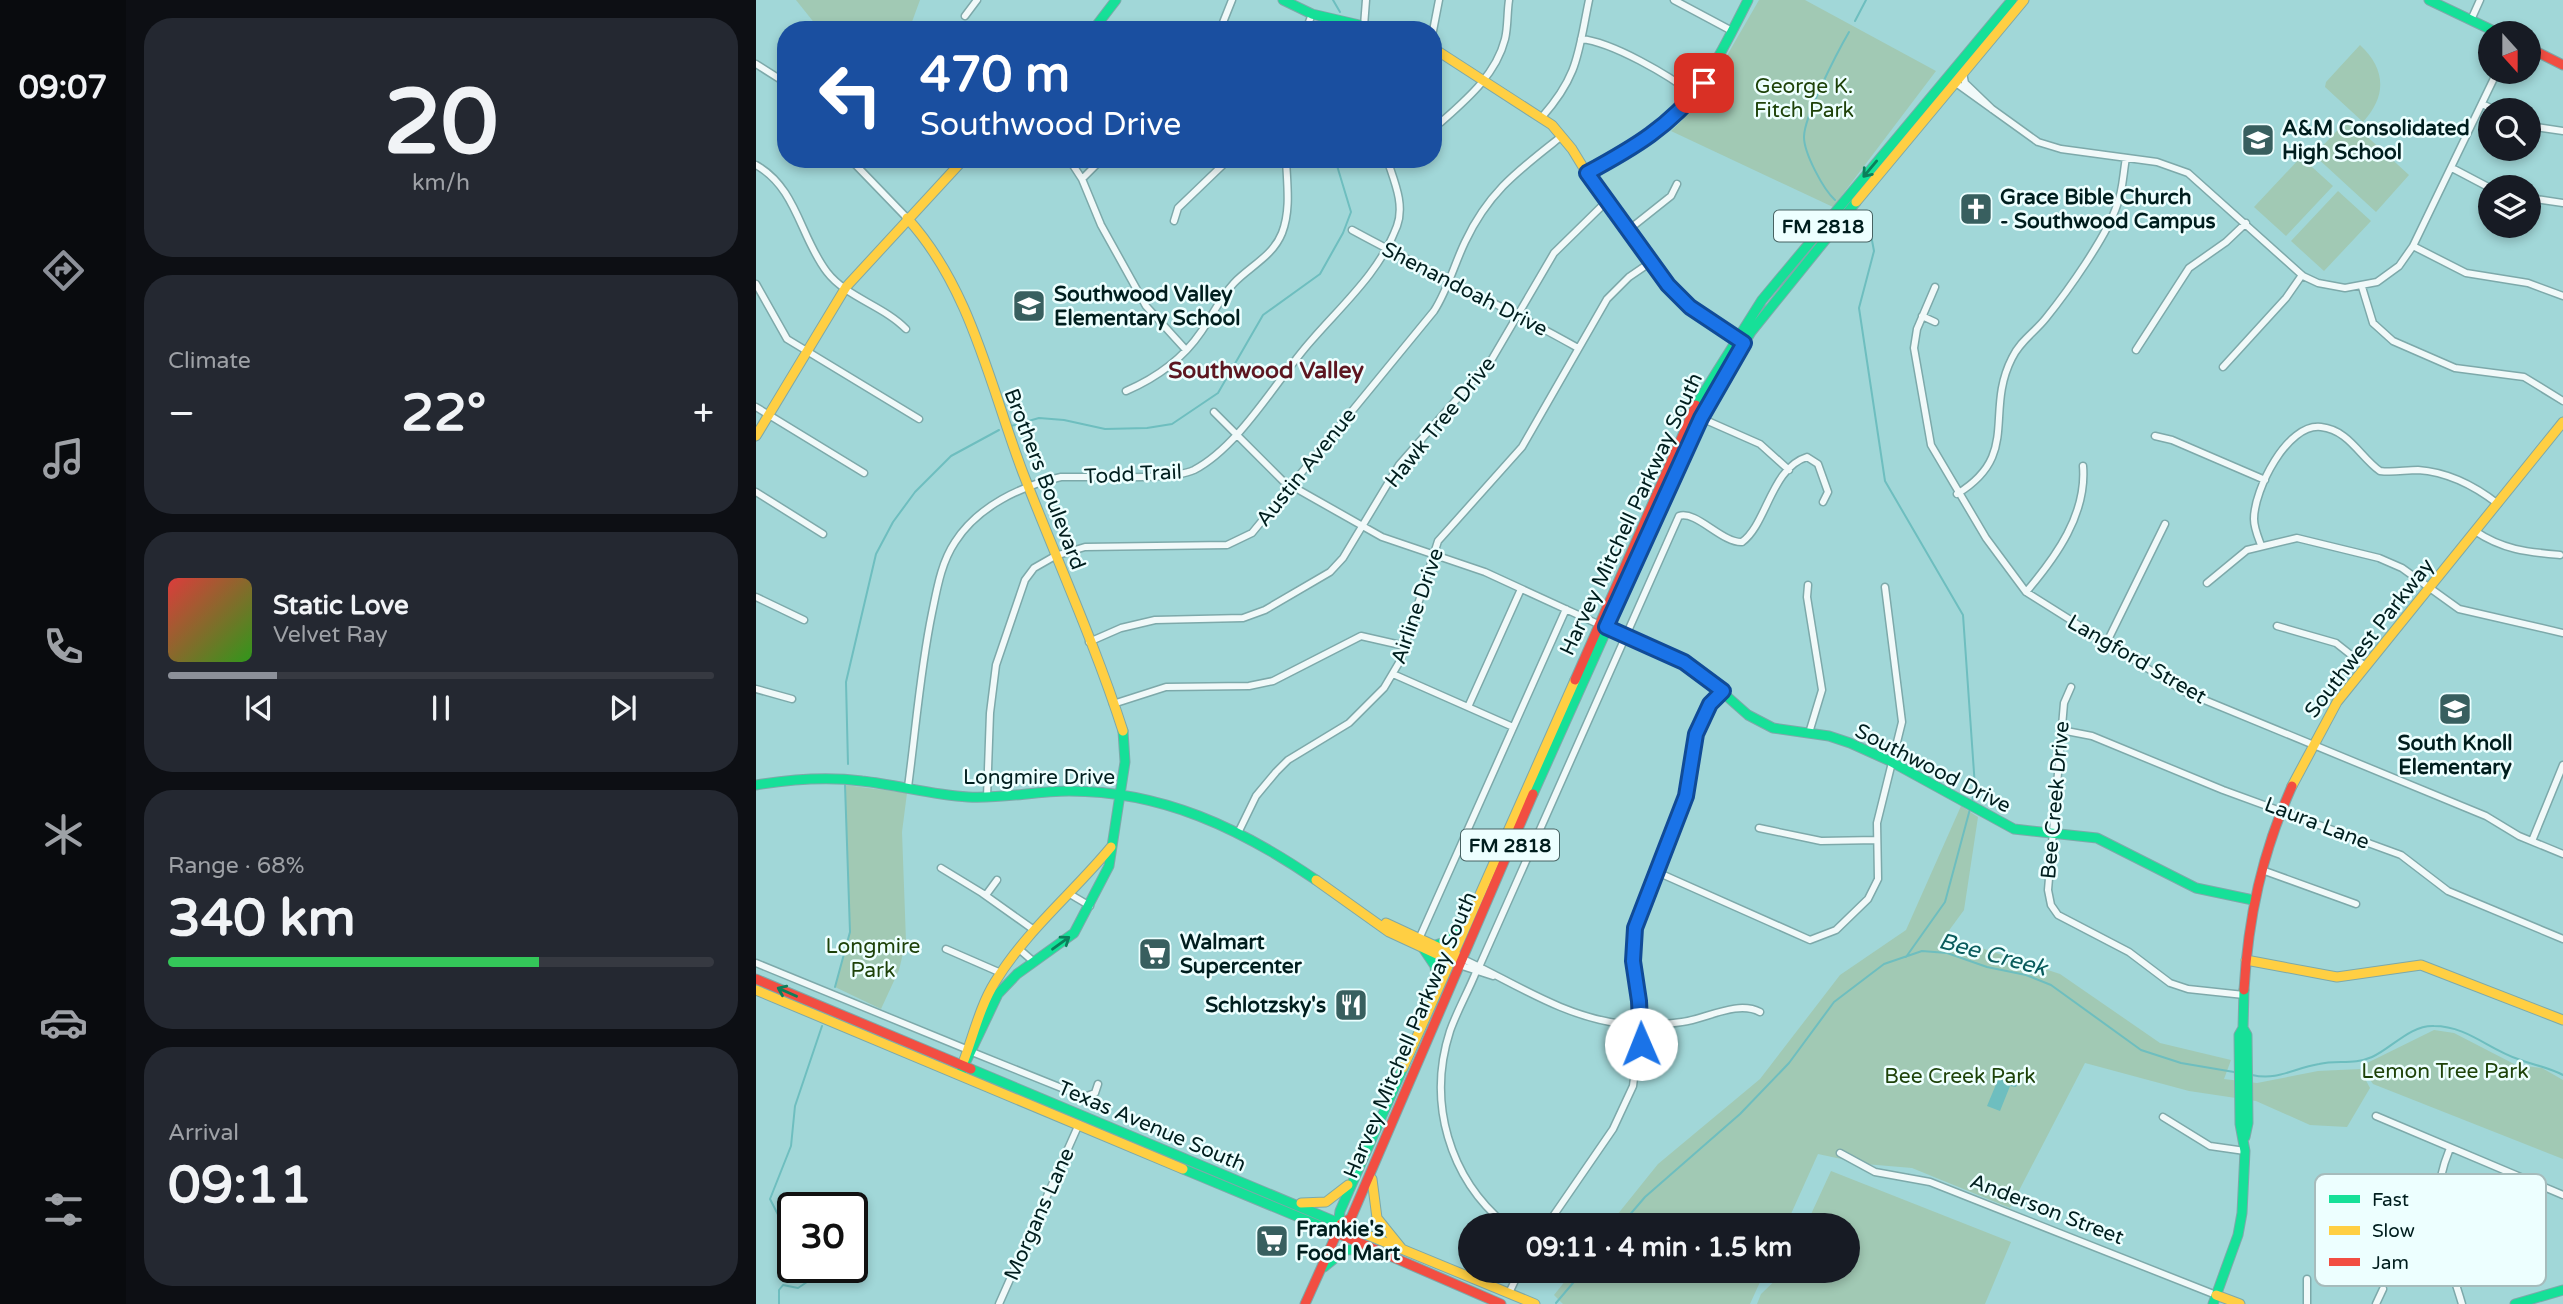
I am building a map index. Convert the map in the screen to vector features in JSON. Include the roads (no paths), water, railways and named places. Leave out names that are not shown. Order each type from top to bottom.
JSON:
[{"type":"main road","points":[[1100,21],[1116,0]]},
{"type":"main road","points":[[1283,0],[1312,14],[1342,21]]},
{"type":"main road","points":[[1587,173],[1660,131],[1694,95],[1748,0]]},
{"type":"main road","name":"Harvey Mitchell Parkway South","points":[[1959,70],[2012,0]]},
{"type":"main road","name":"Harvey Mitchell Parkway South","points":[[1339,1228],[1350,1218],[1373,1167],[1455,960],[1697,404],[1740,340],[1837,208],[2024,0]]},
{"type":"main road","points":[[2429,0],[2478,23]]},
{"type":"main road","points":[[1442,53],[1485,78],[1542,117],[1562,136],[1605,203],[1690,307],[1740,340]]},
{"type":"main road","points":[[2541,54],[2563,65]]},
{"type":"main road","points":[[1955,82],[1959,70]]},
{"type":"main road","name":"Harvey Mitchell Parkway South","points":[[1305,1304],[1339,1228],[1339,1213],[1356,1174],[1436,993],[1455,960],[1468,917],[1602,625],[1740,340],[1955,82]]},
{"type":"main road","points":[[756,436],[846,287],[955,168]]},
{"type":"main road","name":"Brothers Boulevard","points":[[907,218],[936,248],[954,284],[1123,730],[1125,749],[1109,866],[1090,906],[1068,939],[1034,962],[998,994],[969,1051]]},
{"type":"main road","name":"Southwest Parkway","points":[[2215,1299],[2238,1235],[2245,1152],[2241,1124],[2239,1035],[2243,1028],[2246,960],[2253,900],[2283,812],[2311,744],[2327,716],[2563,422]]},
{"type":"main road","name":"Southwood Drive","points":[[1602,625],[1684,662],[1759,721],[1786,731],[1829,736],[1891,761],[2014,828],[2097,838],[2196,888],[2253,900]]},
{"type":"main road","name":"Longmire Drive","points":[[756,785],[786,778],[835,776],[968,797],[1073,790],[1120,794],[1167,804],[1239,831],[1282,855],[1374,920],[1455,960]]},
{"type":"main road","name":"Brothers Boulevard","points":[[961,1070],[1001,973],[1034,930],[1094,869],[1112,845]]},
{"type":"main road","points":[[1436,993],[1438,973],[1425,944],[1452,938],[1468,917]]},
{"type":"main road","points":[[2246,960],[2337,977],[2421,965],[2563,1020]]},
{"type":"main road","name":"Texas Avenue South","points":[[756,979],[1079,1124],[1339,1228],[1402,1249],[1535,1304]]},
{"type":"main road","name":"Texas Avenue South","points":[[756,990],[1286,1201],[1339,1228],[1374,1250],[1501,1304]]},
{"type":"main road","points":[[1373,1167],[1371,1199],[1374,1216],[1385,1233],[1402,1249]]},
{"type":"main road","points":[[1286,1201],[1326,1202],[1342,1192],[1356,1174]]},
{"type":"main road","points":[[1321,1269],[1346,1250],[1374,1250]]},
{"type":"main road","points":[[1468,1290],[1480,1288],[1500,1296],[1509,1293]]},
{"type":"main road","points":[[2515,1304],[2563,1290]]},
{"type":"main road","name":"Anderson Street","points":[[2215,1299],[2240,1304]]},
{"type":"main road","points":[[1511,1304],[1521,1304]]},
{"type":"street","points":[[965,16],[977,0]]},
{"type":"street","points":[[1224,21],[1232,0]]},
{"type":"street","points":[[1364,21],[1366,0]]},
{"type":"street","points":[[1434,21],[1438,0]]},
{"type":"street","points":[[1442,121],[1485,78],[1505,40],[1509,0]]},
{"type":"street","points":[[1542,117],[1564,92],[1576,66],[1589,0]]},
{"type":"street","points":[[1674,0],[1732,31]]},
{"type":"street","points":[[2471,20],[2480,0]]},
{"type":"street","points":[[1309,21],[1312,14]]},
{"type":"street","points":[[1581,39],[1601,43],[1681,84],[1694,95]]},
{"type":"street","points":[[756,64],[777,77]]},
{"type":"street","points":[[1959,70],[1965,83],[1993,110]]},
{"type":"street","points":[[1955,82],[2026,136],[2044,145],[2164,163],[2188,173],[2302,275],[2330,286],[2362,286],[2393,271],[2413,246],[2478,113]]},
{"type":"street","points":[[2541,128],[2563,131]]},
{"type":"street","name":"Austin Avenue","points":[[986,797],[990,713],[996,665],[1025,580],[1034,568],[1055,556],[1085,547],[1227,545],[1258,528],[1434,311],[1465,241],[1502,184],[1562,136]]},
{"type":"street","points":[[1957,494],[1983,475],[1990,465],[1996,450],[1998,415],[2006,371],[2018,346],[2047,317],[2109,223],[2118,205],[2126,158]]},
{"type":"street","points":[[756,164],[779,182],[816,256],[833,279],[896,318],[906,329]]},
{"type":"street","name":"Brothers Boulevard","points":[[859,168],[907,218]]},
{"type":"street","points":[[1075,168],[1082,178],[1097,218],[1146,306],[1186,350]]},
{"type":"street","points":[[1082,178],[1093,168]]},
{"type":"street","points":[[1174,221],[1178,208],[1220,168]]},
{"type":"street","points":[[1126,391],[1156,376],[1186,350],[1235,282],[1272,250],[1280,238],[1288,209],[1286,168]]},
{"type":"street","name":"Todd Trail","points":[[908,786],[925,646],[939,580],[949,552],[972,521],[990,506],[1029,486],[1061,477],[1185,474],[1203,464],[1256,414],[1310,341],[1353,298],[1396,228],[1401,206],[1390,168]]},
{"type":"street","points":[[2452,168],[2478,181]]},
{"type":"street","points":[[1627,231],[1671,195],[1677,184]]},
{"type":"street","points":[[2541,200],[2563,203]]},
{"type":"street","name":"Hawk Tree Drive","points":[[1089,642],[1121,628],[1155,620],[1230,620],[1254,615],[1330,572],[1343,558],[1399,465],[1493,359],[1554,254],[1605,203]]},
{"type":"street","points":[[2136,350],[2189,268],[2226,242],[2246,223]]},
{"type":"street","name":"Shenandoah Drive","points":[[1352,230],[1449,282],[1518,314],[1578,348]]},
{"type":"street","points":[[2413,246],[2466,273],[2528,283],[2563,296]]},
{"type":"street","name":"Airline Drive","points":[[1239,831],[1256,796],[1276,772],[1288,760],[1359,715],[1393,674],[1444,534],[1522,447],[1578,348],[1616,288],[1651,262]]},
{"type":"street","points":[[2223,367],[2286,298],[2302,275]]},
{"type":"street","points":[[756,284],[778,329],[807,353],[919,419]]},
{"type":"street","points":[[2362,286],[2373,323],[2393,341],[2455,368],[2524,377],[2563,401]]},
{"type":"street","name":"Langford Street","points":[[1935,287],[1922,316],[1914,348],[1927,428],[1940,465],[1957,494],[2007,570],[2026,592],[2185,692],[2486,816],[2563,854]]},
{"type":"street","points":[[1922,316],[1935,322]]},
{"type":"street","points":[[756,407],[864,473]]},
{"type":"street","name":"Southwood Drive","points":[[1214,412],[1275,475],[1362,526],[1398,544],[1477,569],[1602,625]]},
{"type":"street","points":[[1701,418],[1760,444],[1789,470]]},
{"type":"street","points":[[2262,545],[2254,522],[2254,510],[2265,480],[2289,439],[2305,429],[2320,426],[2348,439],[2380,471],[2421,470],[2452,478],[2474,487],[2498,504]]},
{"type":"street","points":[[2155,436],[2172,440],[2265,480]]},
{"type":"street","points":[[1493,1213],[1480,1201],[1464,1177],[1451,1147],[1443,1114],[1443,1059],[1450,1032],[1677,520],[1683,514],[1732,541],[1742,542],[1748,536],[1772,491],[1802,458],[1815,460],[1828,492],[1824,502]]},
{"type":"street","points":[[2026,592],[2064,542],[2080,501],[2083,466]]},
{"type":"street","points":[[756,492],[823,534]]},
{"type":"street","points":[[2106,644],[2165,524]]},
{"type":"street","points":[[2475,531],[2509,549],[2560,555]]},
{"type":"street","points":[[2207,583],[2240,553],[2288,539],[2308,540],[2379,558],[2402,568],[2459,609],[2563,633]]},
{"type":"street","points":[[1808,585],[1822,690],[1809,733]]},
{"type":"street","points":[[1657,872],[1793,934],[1817,939],[1836,930],[1874,890],[1879,867],[1877,822],[1902,722],[1885,587]]},
{"type":"street","points":[[1468,707],[1521,589]]},
{"type":"street","points":[[756,597],[804,620]]},
{"type":"street","points":[[1425,944],[1513,727],[1566,609]]},
{"type":"street","points":[[2277,626],[2336,643],[2365,666]]},
{"type":"street","points":[[1113,704],[1166,687],[1249,686],[1273,681],[1361,636],[1405,646]]},
{"type":"street","points":[[1393,674],[1513,727]]},
{"type":"street","name":"Bee Creek Drive","points":[[2071,687],[2064,703],[2061,730],[2048,890],[2051,905],[2058,915],[2129,952],[2176,986],[2244,995]]},
{"type":"street","points":[[756,689],[792,699]]},
{"type":"street","points":[[1555,1213],[1599,1151],[1626,1106],[1638,1064],[1641,1024],[1633,946],[1640,911],[1686,796],[1696,734],[1710,704],[1723,691]]},
{"type":"street","name":"Laura Lane","points":[[2061,730],[2092,736],[2283,812],[2401,855],[2448,891],[2563,939]]},
{"type":"street","points":[[2532,841],[2563,765]]},
{"type":"street","points":[[1759,828],[1821,841],[1877,840]]},
{"type":"street","points":[[941,868],[986,895],[1034,930]]},
{"type":"street","points":[[2262,870],[2356,904]]},
{"type":"street","points":[[986,895],[997,880]]},
{"type":"street","points":[[1068,893],[1090,906]]},
{"type":"street","points":[[1019,949],[1034,962]]},
{"type":"street","points":[[946,950],[1001,973]]},
{"type":"street","name":"Longmire Drive","points":[[1455,960],[1585,1016],[1641,1024],[1685,1022],[1735,1009],[1753,1008],[1760,1012]]},
{"type":"street","name":"Texas Avenue South","points":[[756,963],[1084,1097],[1095,1093],[1098,1084]]},
{"type":"street","points":[[2376,1116],[2513,1174]]},
{"type":"street","points":[[2163,1117],[2210,1146],[2245,1152]]},
{"type":"street","name":"Morgans Lane","points":[[999,1304],[1079,1124]]},
{"type":"street","points":[[2441,1174],[2450,1148]]},
{"type":"street","name":"Anderson Street","points":[[1840,1153],[1875,1172],[1930,1182],[2215,1299]]},
{"type":"street","points":[[2546,1188],[2563,1195]]},
{"type":"street","points":[[2307,1279],[2307,1304]]},
{"type":"street","points":[[1509,1293],[1514,1283]]},
{"type":"street","points":[[2457,1286],[2462,1304]]},
{"type":"street","points":[[2376,1304],[2383,1289]]},
{"type":"water","points":[[2002,1070],[2020,1077],[2016,1087],[2010,1086],[2000,1111],[1987,1106]]},
{"type":"waterway","points":[[1333,0],[1340,12]]},
{"type":"waterway","points":[[1855,21],[1866,0]]},
{"type":"waterway","points":[[1835,200],[1815,170],[1804,137],[1809,114],[1849,32]]},
{"type":"waterway","points":[[1011,426],[1039,418],[1064,420],[1105,429],[1147,428],[1172,424],[1218,393],[1263,315],[1320,274],[1343,233],[1351,212],[1338,168]]},
{"type":"waterway","points":[[1857,217],[1871,235],[1874,251],[1859,308],[1885,481],[1963,615],[1975,787],[1972,801]]},
{"type":"waterway","points":[[848,764],[846,682],[876,554],[893,522],[915,492],[951,456],[999,430]]},
{"type":"waterway","points":[[835,987],[850,932],[845,785]]},
{"type":"waterway","points":[[1906,957],[1945,902],[1970,809]]},
{"type":"waterway","name":"Bee Creek","points":[[1631,1213],[1645,1197],[1740,1114],[1789,1063],[1834,1002],[1884,964],[1922,951],[1947,953],[1987,967],[2026,975],[2051,985],[2141,1050],[2181,1063],[2234,1072]]},
{"type":"waterway","points":[[777,1213],[770,1199],[791,1146],[795,1106],[822,1026]]},
{"type":"waterway","name":"Bee Creek","points":[[2252,1075],[2270,1076],[2319,1064],[2365,1059],[2417,1029],[2434,1026],[2457,1030],[2507,1055],[2563,1075]]},
{"type":"waterway","points":[[779,1304],[779,1290],[783,1285],[798,1288],[806,1283]]},
{"type":"waterway","name":"Bee Creek","points":[[1556,1303],[1573,1283]]},
{"type":"place","name":"A&M Consolidated High School","points":[[2258,140]]},
{"type":"place","name":"Grace Bible Church - Southwood Campus","points":[[1976,209]]},
{"type":"place","name":"Southwood Valley Elementary School","points":[[1029,306]]},
{"type":"place","name":"South Knoll Elementary","points":[[2455,709]]},
{"type":"place","name":"Walmart Supercenter","points":[[1155,954]]},
{"type":"place","name":"Schlotzsky's","points":[[1351,1005]]},
{"type":"place","name":"Frankie's Food Mart","points":[[1272,1241]]},
{"type":"district","name":"Southwood Valley","points":[[1266,370]]},
{"type":"park label","name":"George K. Fitch Park","points":[[1804,98]]},
{"type":"park label","name":"Longmire Park","points":[[873,958]]},
{"type":"park label","name":"Lemon Tree Park","points":[[2445,1071]]},
{"type":"park label","name":"Bee Creek Park","points":[[1960,1076]]}]
